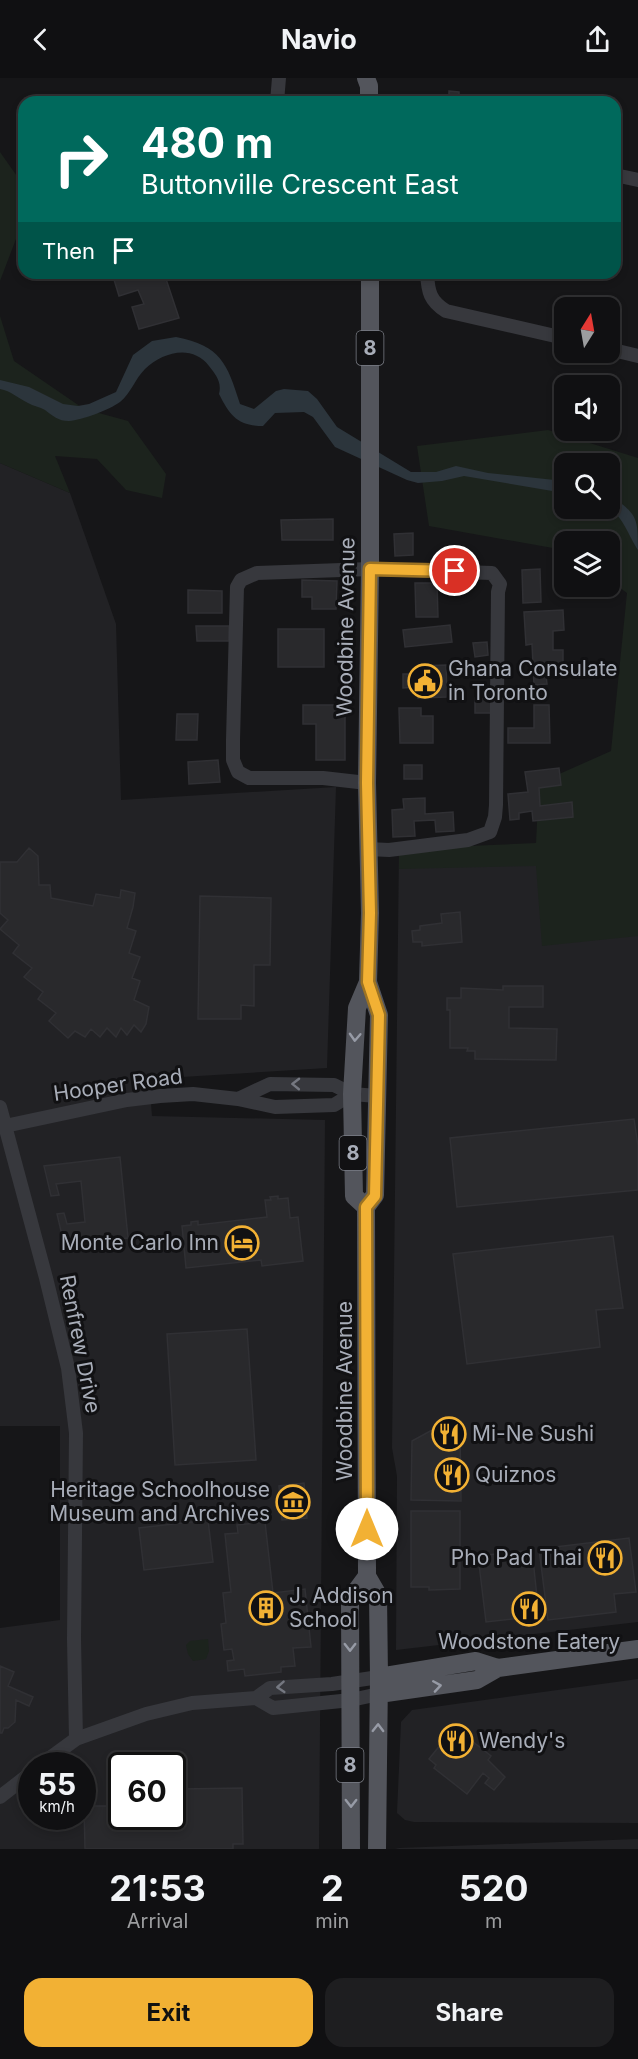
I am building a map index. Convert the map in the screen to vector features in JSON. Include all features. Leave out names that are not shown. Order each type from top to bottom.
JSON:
[{"type":"main road","name":"Woodbine Avenue","points":[[370,279],[367,783],[370,913],[368,982],[379,1015],[375,1196],[366,1207],[367,1576],[378,1595],[377,1849]]},
{"type":"main road","name":"Woodbine Avenue","points":[[366,1207],[354,1196],[352,1094],[357,1008],[368,982]]},
{"type":"main road","name":"8","points":[[351,1849],[350,1599],[367,1576]]},
{"type":"main road","points":[[379,1685],[476,1661],[498,1668],[638,1649]]},
{"type":"street","points":[[278,96],[279,78]]},
{"type":"street","points":[[621,176],[638,180]]},
{"type":"street","points":[[427,279],[432,300],[446,311],[554,336]]},
{"type":"street","points":[[620,352],[638,356]]},
{"type":"street","points":[[367,783],[323,778],[249,778],[238,772],[233,760],[233,750],[237,587],[241,580],[256,573],[370,569],[492,573],[500,584],[498,592],[496,805],[490,832],[468,840],[389,850],[368,849]]},
{"type":"street","name":"Hooper Road","points":[[238,1099],[270,1084],[334,1084],[352,1094],[377,1096]]},
{"type":"street","name":"Hooper Road","points":[[5,1126],[127,1100],[160,1096],[193,1094],[238,1099],[275,1107],[334,1105],[352,1094]]},
{"type":"street","name":"Renfrew Drive","points":[[0,1107],[68,1368],[76,1433],[74,1639],[76,1739]]},
{"type":"street","points":[[256,1698],[273,1708],[379,1685]]},
{"type":"street","points":[[58,1752],[76,1739],[146,1714],[181,1706],[256,1698],[270,1688],[350,1691]]},
{"type":"street","points":[[0,1797],[18,1783]]},
{"type":"shaded area","points":[[0,152],[18,178],[18,234],[0,281]]},
{"type":"shaded area","points":[[0,316],[14,361],[84,409],[128,421],[166,474],[162,498],[126,490],[97,459],[55,456],[70,493],[0,463]]},
{"type":"shaded area","points":[[176,337],[213,351],[226,367],[240,404],[254,409],[276,391],[284,389],[308,391],[317,399],[337,427],[411,472],[436,472],[456,466],[488,473],[554,480],[554,491],[464,476],[418,483],[407,480],[335,447],[313,417],[304,412],[275,413],[263,426],[241,422],[231,414],[219,394],[218,379],[209,366],[202,359],[186,353],[169,355],[152,363],[115,405],[88,417],[69,421],[59,419],[8,391],[0,389],[0,380],[29,387],[63,404],[78,406],[89,404],[116,392],[133,355],[152,341]]},
{"type":"shaded area","points":[[548,430],[554,432],[554,441],[583,441],[638,458],[638,936],[542,946],[536,866],[399,869],[399,849],[536,843],[539,783],[611,751],[627,593],[620,588],[620,531],[554,531],[554,548],[429,526],[417,446]]},
{"type":"shaded area","points":[[0,463],[70,493],[116,624],[121,800],[336,787],[327,1068],[149,1079],[152,1116],[325,1120],[319,1849],[0,1849],[0,1628],[60,1620],[60,1426],[0,1426]]},
{"type":"shaded area","points":[[620,503],[634,517],[638,550],[620,519]]},
{"type":"shaded area","points":[[638,828],[638,1622],[396,1650],[397,1476],[392,1448],[399,849],[537,844]]},
{"type":"shaded area","points":[[208,1639],[209,1651],[206,1659],[193,1661],[186,1645],[190,1641]]},
{"type":"shaded area","points":[[638,1679],[638,1823],[414,1822],[405,1820],[397,1813],[401,1722],[412,1710]]},
{"type":"shaded area","points":[[638,1839],[638,1849],[395,1849],[399,1848]]},
{"type":"building","points":[[449,91],[459,92],[459,96],[449,96]]},
{"type":"building","points":[[114,279],[166,279],[179,318],[139,329],[132,307],[144,304],[138,290],[119,296]]},
{"type":"building","points":[[333,519],[333,540],[282,540],[281,520]]},
{"type":"building","points":[[413,533],[413,555],[395,556],[394,534]]},
{"type":"building","points":[[540,569],[541,602],[523,603],[522,570]]},
{"type":"building","points":[[302,580],[337,581],[336,609],[312,609],[312,597],[302,597]]},
{"type":"building","points":[[415,583],[437,583],[438,617],[416,617]]},
{"type":"building","points":[[188,590],[222,591],[222,613],[188,613]]},
{"type":"building","points":[[563,610],[564,630],[553,631],[553,650],[563,650],[563,665],[556,665],[557,675],[546,675],[547,684],[534,685],[532,644],[526,645],[524,612]]},
{"type":"building","points":[[450,625],[452,642],[405,647],[403,630]]},
{"type":"building","points":[[196,626],[229,626],[229,641],[197,641]]},
{"type":"building","points":[[278,629],[324,629],[324,667],[278,667]]},
{"type":"building","points":[[487,642],[488,655],[475,657],[473,643]]},
{"type":"building","name":"Ghana Consulate in Toronto","points":[[446,665],[447,697],[418,698],[418,687],[403,688],[403,674],[420,674],[419,666]]},
{"type":"building","points":[[475,698],[492,698],[492,713],[475,713]]},
{"type":"building","points":[[303,705],[345,705],[345,760],[316,760],[316,724],[303,724]]},
{"type":"building","points":[[534,705],[549,705],[550,743],[508,743],[508,728],[534,728]]},
{"type":"building","points":[[399,708],[421,708],[421,716],[433,716],[433,743],[400,743]]},
{"type":"building","points":[[177,714],[198,714],[197,740],[176,740]]},
{"type":"building","points":[[218,760],[220,782],[189,784],[188,762]]},
{"type":"building","points":[[404,765],[422,765],[422,779],[404,779]]},
{"type":"building","points":[[559,768],[561,785],[539,788],[540,806],[572,802],[573,817],[533,821],[532,811],[519,813],[519,819],[510,820],[508,794],[528,792],[525,772]]},
{"type":"building","points":[[425,798],[425,814],[453,812],[454,831],[436,832],[435,820],[414,821],[415,836],[393,837],[392,810],[404,809],[403,799]]},
{"type":"building","points":[[29,848],[38,856],[39,885],[50,885],[51,898],[93,906],[96,894],[120,898],[121,890],[135,893],[127,928],[136,931],[129,953],[140,957],[132,978],[140,981],[134,1000],[149,1007],[146,1024],[141,1032],[134,1025],[127,1035],[121,1028],[116,1037],[107,1028],[100,1037],[91,1029],[85,1037],[75,1031],[68,1038],[49,1021],[56,1013],[38,999],[43,992],[24,977],[32,968],[13,953],[19,945],[0,929],[8,920],[0,913],[0,862],[17,862]]},
{"type":"building","points":[[200,896],[271,898],[270,965],[254,965],[254,1006],[241,1005],[241,1019],[198,1019]]},
{"type":"building","points":[[460,912],[462,942],[422,946],[422,942],[413,942],[412,931],[420,930],[420,926],[442,923],[441,914]]},
{"type":"building","points":[[503,986],[543,986],[543,1007],[509,1007],[509,1028],[557,1029],[556,1060],[475,1059],[475,1051],[467,1051],[468,1048],[450,1048],[450,1010],[447,1010],[447,998],[461,998],[461,988],[503,990]]},
{"type":"building","points":[[634,1119],[638,1146],[638,1190],[457,1207],[450,1138]]},
{"type":"building","points":[[120,1157],[128,1238],[64,1244],[57,1214],[64,1213],[67,1224],[85,1222],[81,1181],[56,1184],[59,1195],[51,1196],[44,1166]]},
{"type":"building","name":"Monte Carlo Inn","points":[[278,1196],[278,1199],[288,1198],[290,1218],[298,1217],[303,1261],[262,1266],[261,1260],[186,1268],[182,1226],[198,1221],[198,1225],[267,1217],[265,1200]]},
{"type":"building","points":[[613,1236],[623,1308],[596,1310],[600,1347],[467,1364],[453,1254]]},
{"type":"building","points":[[247,1329],[256,1460],[175,1465],[167,1334]]},
{"type":"building","points":[[432,1430],[460,1431],[461,1501],[411,1500],[412,1441]]},
{"type":"building","name":"Heritage Schoolhouse Museum and Archives","points":[[304,1483],[307,1518],[282,1520],[279,1486]]},
{"type":"building","points":[[411,1511],[460,1511],[460,1589],[429,1590],[429,1587],[411,1587]]},
{"type":"building","points":[[208,1520],[213,1562],[144,1570],[139,1528]]},
{"type":"building","name":"J. Addison School","points":[[265,1522],[273,1593],[305,1589],[311,1647],[293,1648],[295,1666],[281,1667],[281,1672],[245,1676],[244,1669],[228,1671],[227,1661],[234,1660],[232,1649],[224,1650],[221,1624],[226,1623],[223,1593],[231,1592],[225,1534],[238,1533],[237,1525]]},
{"type":"building","points":[[629,1538],[636,1592],[614,1594],[616,1612],[548,1620],[539,1549]]},
{"type":"building","points":[[532,1550],[539,1616],[486,1622],[478,1556]]},
{"type":"building","points":[[0,1666],[14,1672],[8,1686],[33,1697],[29,1706],[16,1700],[15,1722],[8,1728],[4,1728],[2,1733],[0,1733]]},
{"type":"building","points":[[453,1729],[491,1756],[488,1760],[505,1777],[494,1790],[485,1783],[489,1778],[483,1773],[467,1794],[434,1768],[436,1765],[429,1759]]},
{"type":"building","points":[[242,1788],[243,1844],[233,1844],[233,1849],[85,1849],[85,1830],[96,1830],[96,1806],[108,1806],[108,1830],[186,1830],[186,1789]]},
{"type":"place","name":"Ghana Consulate in Toronto","points":[[425,681]]},
{"type":"place","name":"Monte Carlo Inn","points":[[242,1243]]},
{"type":"place","name":"Mi-Ne Sushi","points":[[449,1434]]},
{"type":"place","name":"Quiznos","points":[[452,1475]]},
{"type":"place","name":"Heritage Schoolhouse Museum and Archives","points":[[293,1502]]},
{"type":"place","name":"Pho Pad Thai","points":[[605,1558]]},
{"type":"place","name":"J. Addison School","points":[[266,1608]]},
{"type":"place","name":"Woodstone Eatery","points":[[529,1609]]},
{"type":"place","name":"Wendy's","points":[[456,1741]]},
{"type":"route","points":[[367,1529],[366,1207],[375,1196],[379,1015],[368,982],[370,913],[367,783],[370,569],[455,571]]}]
